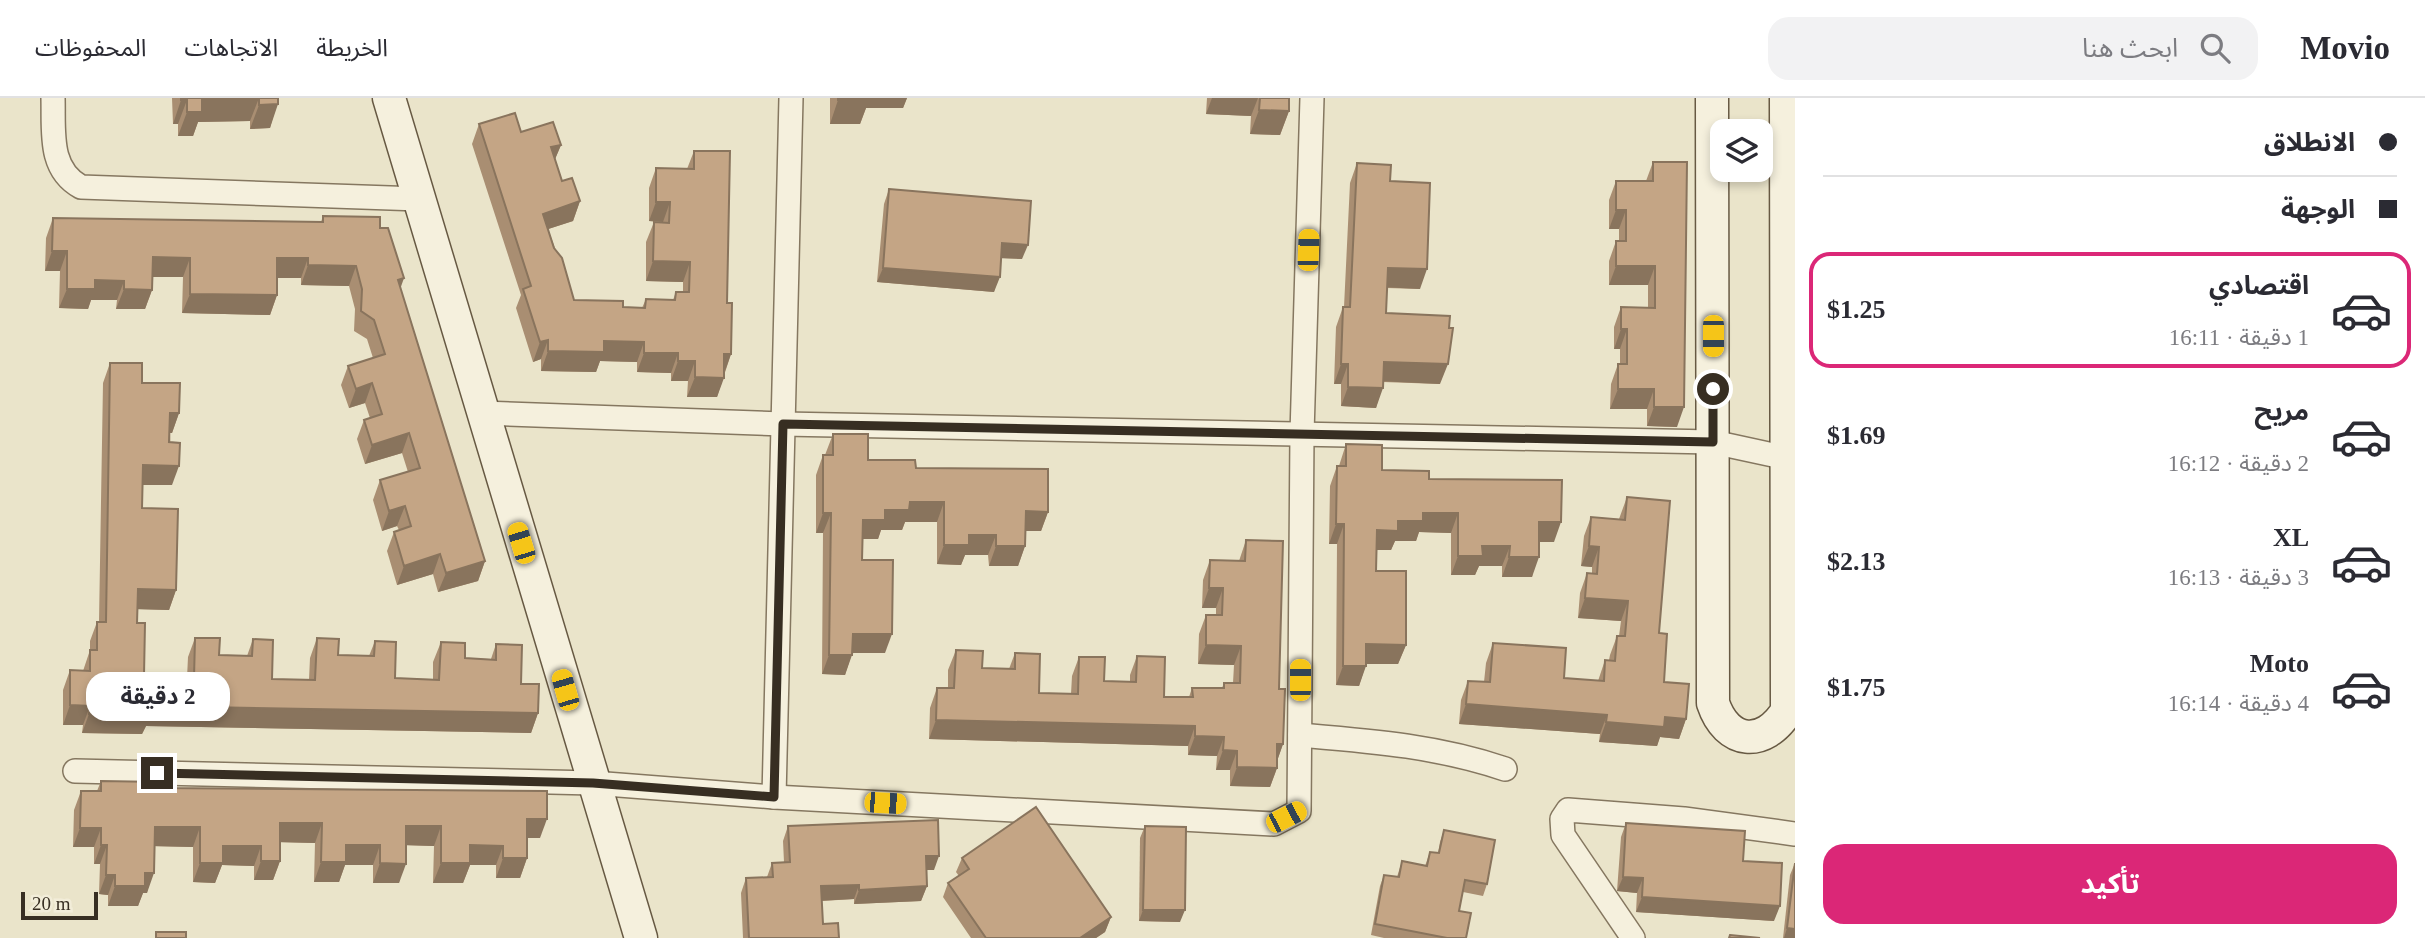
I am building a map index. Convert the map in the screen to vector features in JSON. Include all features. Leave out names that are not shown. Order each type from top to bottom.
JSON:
[{"type":"street","points":[[53,98],[58,166],[72,182],[81,187],[419,199]]},
{"type":"street","points":[[389,98],[641,938]]},
{"type":"street","points":[[774,797],[791,98]]},
{"type":"street","points":[[75,771],[593,783],[774,797],[1274,824],[1299,811],[1302,434],[1312,98]]},
{"type":"street","points":[[1712,98],[1713,703],[1718,719],[1730,732],[1746,737],[1763,735],[1778,726],[1787,711],[1786,98]]},
{"type":"street","points":[[482,414],[783,424],[1713,442],[1787,458]]},
{"type":"street","points":[[1300,735],[1414,745],[1467,756],[1505,769]]},
{"type":"street","points":[[1633,938],[1563,835],[1562,820],[1568,810],[1684,819],[1795,834]]},
{"type":"building","points":[[181,98],[202,98],[202,112],[187,112],[187,100]]},
{"type":"building","points":[[259,98],[278,98],[278,104],[259,105]]},
{"type":"building","points":[[869,98],[869,100],[838,100]]},
{"type":"building","points":[[1260,98],[1289,98],[1289,111],[1259,110]]},
{"type":"building","points":[[515,113],[521,132],[553,122],[561,145],[551,147],[562,181],[572,178],[580,201],[543,214],[554,248],[562,258],[574,300],[623,301],[623,307],[645,308],[646,299],[675,300],[676,292],[689,292],[690,262],[653,261],[654,222],[669,223],[670,202],[656,202],[656,168],[694,169],[694,151],[730,151],[727,303],[732,303],[731,354],[724,354],[724,378],[695,377],[695,361],[678,361],[678,353],[644,353],[644,342],[604,341],[604,352],[548,351],[548,340],[540,342],[523,289],[531,286],[479,124]]},
{"type":"building","points":[[1653,162],[1687,162],[1684,407],[1654,407],[1654,389],[1618,389],[1618,364],[1627,364],[1627,329],[1621,329],[1621,307],[1655,308],[1655,266],[1616,266],[1616,241],[1626,241],[1626,210],[1616,210],[1616,181],[1653,181]]},
{"type":"building","points":[[1357,163],[1391,165],[1390,181],[1430,183],[1427,269],[1388,268],[1386,313],[1450,316],[1449,328],[1453,328],[1448,364],[1384,362],[1383,388],[1348,387],[1348,364],[1341,364],[1343,307],[1350,307]]},
{"type":"building","points":[[889,189],[1031,201],[1028,245],[1002,243],[1000,277],[883,268]]},
{"type":"building","points":[[323,216],[380,217],[380,228],[388,228],[404,278],[398,280],[485,561],[446,573],[440,554],[404,566],[394,532],[411,526],[405,506],[389,511],[380,480],[420,468],[409,433],[372,445],[364,420],[382,414],[372,383],[356,389],[348,366],[385,354],[374,320],[361,311],[362,289],[356,266],[308,265],[308,258],[277,258],[277,295],[190,294],[190,258],[153,257],[152,290],[124,289],[124,281],[95,280],[95,289],[67,289],[67,251],[52,251],[53,218],[323,222]]},
{"type":"building","points":[[110,363],[142,363],[142,383],[180,383],[179,413],[170,413],[169,442],[180,443],[179,466],[143,465],[142,508],[178,509],[176,590],[138,589],[137,623],[145,623],[144,676],[194,678],[195,638],[220,638],[219,655],[252,656],[253,639],[273,640],[272,679],[315,680],[317,638],[339,639],[338,655],[374,656],[375,641],[396,642],[395,678],[439,680],[441,642],[465,643],[465,658],[496,660],[496,644],[522,645],[521,684],[539,684],[538,713],[150,706],[150,715],[89,714],[90,706],[70,705],[70,670],[90,671],[90,650],[97,650],[97,622],[106,622]]},
{"type":"building","points":[[833,434],[868,434],[868,460],[915,460],[916,468],[1048,469],[1048,512],[1026,511],[1025,546],[996,546],[996,535],[969,535],[969,545],[944,545],[944,502],[910,502],[909,510],[885,510],[885,520],[863,520],[862,560],[893,560],[892,634],[853,634],[852,655],[829,655],[831,513],[823,513],[823,455],[833,455]]},
{"type":"building","points":[[1346,444],[1382,445],[1382,470],[1429,471],[1429,479],[1562,480],[1561,522],[1539,522],[1539,557],[1509,557],[1510,546],[1482,546],[1483,556],[1458,556],[1458,513],[1423,513],[1423,521],[1398,521],[1398,531],[1377,530],[1376,571],[1406,571],[1406,645],[1366,644],[1366,666],[1343,666],[1344,524],[1336,524],[1337,466],[1346,466]]},
{"type":"building","points":[[1627,497],[1670,501],[1659,633],[1667,634],[1664,682],[1689,684],[1686,719],[1665,717],[1664,727],[1606,722],[1607,715],[1466,704],[1468,681],[1490,682],[1493,643],[1566,648],[1564,678],[1604,681],[1605,660],[1615,661],[1617,636],[1625,636],[1628,601],[1585,598],[1587,573],[1597,574],[1599,547],[1589,546],[1591,517],[1625,520]]},
{"type":"building","points":[[1246,540],[1283,541],[1279,689],[1285,689],[1283,744],[1277,744],[1277,768],[1237,767],[1237,751],[1223,750],[1224,737],[1195,736],[1195,726],[936,720],[937,688],[954,688],[956,650],[983,651],[982,668],[1015,669],[1015,653],[1040,654],[1039,693],[1078,694],[1079,657],[1105,657],[1104,681],[1136,682],[1137,656],[1165,657],[1164,697],[1193,697],[1192,688],[1224,688],[1224,683],[1240,683],[1241,646],[1206,645],[1206,615],[1222,615],[1223,588],[1209,588],[1210,560],[1245,561]]},
{"type":"building","points":[[101,781],[161,782],[161,788],[547,791],[547,819],[527,819],[527,858],[503,858],[503,846],[470,845],[470,863],[441,863],[441,826],[406,826],[406,864],[380,863],[380,845],[346,845],[346,862],[321,862],[322,823],[280,823],[280,861],[261,861],[261,846],[223,846],[223,863],[200,863],[200,827],[155,827],[154,873],[145,873],[145,886],[115,886],[115,875],[106,875],[107,845],[101,845],[101,828],[80,828],[81,791],[101,791]]},
{"type":"building","points":[[1036,807],[1111,917],[1080,938],[986,938],[948,883],[969,869],[962,858]]},
{"type":"building","points":[[938,820],[939,856],[926,856],[927,886],[859,890],[859,885],[821,886],[823,924],[838,923],[839,938],[749,938],[746,878],[773,877],[772,863],[790,862],[788,826]]},
{"type":"building","points":[[1626,823],[1745,831],[1743,861],[1782,863],[1780,906],[1642,897],[1643,878],[1623,877]]},
{"type":"building","points":[[1145,826],[1186,827],[1185,910],[1143,910]]},
{"type":"building","points":[[1444,830],[1495,840],[1487,884],[1465,880],[1459,911],[1471,913],[1466,938],[1447,938],[1375,924],[1384,875],[1399,877],[1402,861],[1427,866],[1430,852],[1439,853]]},
{"type":"building","points":[[1795,863],[1795,929],[1787,928]]},
{"type":"building","points":[[156,932],[186,932],[186,938],[156,938]]},
{"type":"building","points":[[1730,935],[1760,938],[1729,938]]},
{"type":"route","points":[[157,773],[593,783],[774,797],[783,424],[1713,442],[1713,389]]}]
